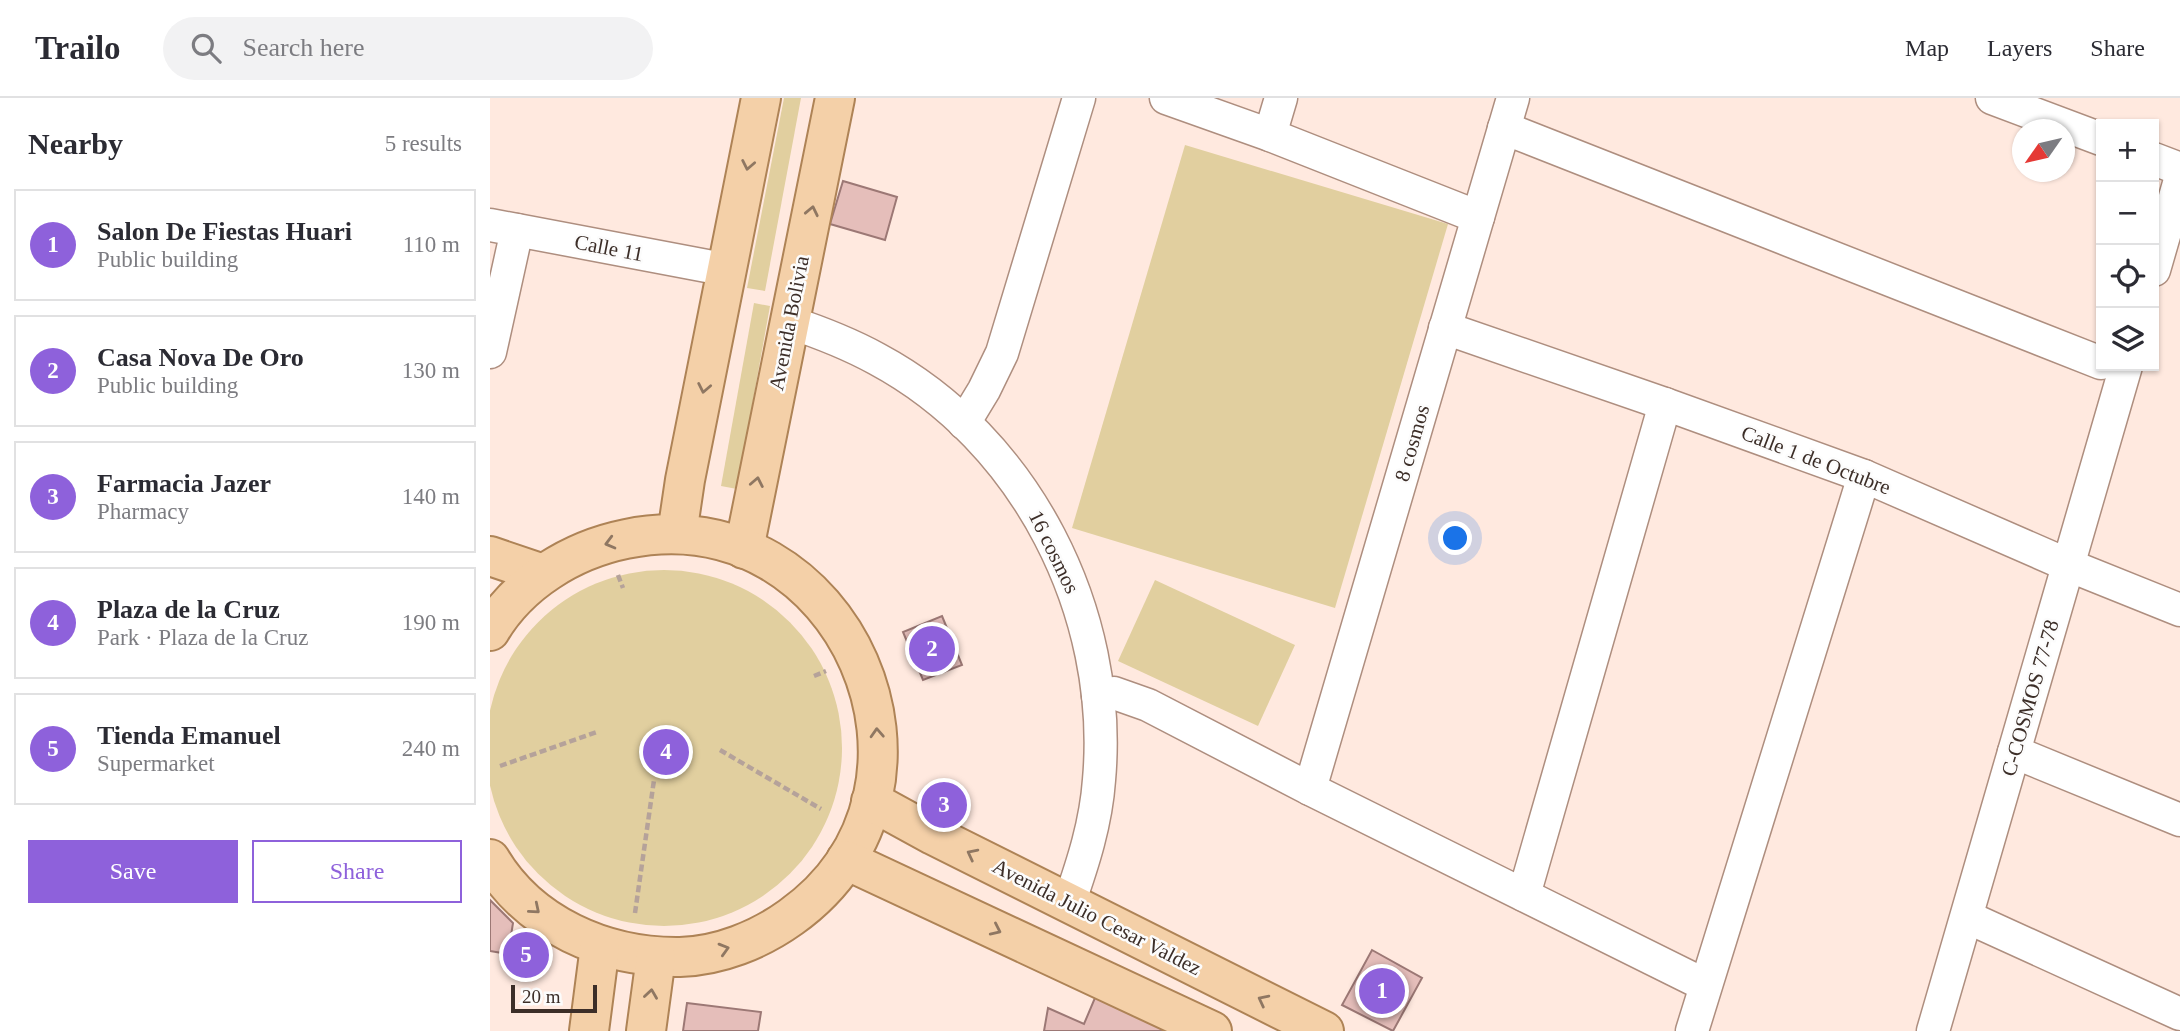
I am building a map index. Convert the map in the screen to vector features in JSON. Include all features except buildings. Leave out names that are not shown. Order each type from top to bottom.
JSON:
[{"type":"main road","points":[[677,534],[685,480],[761,98]]},
{"type":"main road","name":"Avenida Bolivia","points":[[744,549],[835,98]]},
{"type":"main road","points":[[490,631],[518,596],[543,574],[573,556],[607,542],[677,534],[723,542],[767,560],[797,579],[823,603],[859,657],[872,696],[878,731],[872,801],[846,860],[827,886],[804,908],[766,933],[720,951],[689,957],[656,957],[628,954],[600,946],[570,933],[542,915],[517,894],[490,859]]},
{"type":"main road","points":[[490,556],[543,574]]},
{"type":"main road","name":"Avenida Julio Cesar Valdez","points":[[872,801],[1324,1031]]},
{"type":"main road","points":[[846,860],[1212,1031]]},
{"type":"main road","points":[[589,1031],[600,946]]},
{"type":"main road","points":[[646,1031],[656,957]]},
{"type":"street","points":[[964,423],[1002,353],[1079,98]]},
{"type":"street","points":[[1167,98],[1478,216]]},
{"type":"street","points":[[1270,135],[1281,98]]},
{"type":"street","name":"8 cosmos","points":[[1310,789],[1513,98]]},
{"type":"street","points":[[1992,98],[2096,137]]},
{"type":"street","points":[[1504,128],[2096,360]]},
{"type":"street","points":[[2159,161],[2180,169]]},
{"type":"street","points":[[2159,253],[2180,180]]},
{"type":"street","name":"Calle 11","points":[[503,228],[728,270]]},
{"type":"street","points":[[490,352],[503,228]]},
{"type":"street","name":"16 cosmos","points":[[789,322],[830,336],[878,359],[923,389],[964,423],[995,455],[1022,490],[1065,567],[1092,652],[1101,738],[1093,822],[1083,864],[1069,903]]},
{"type":"street","name":"Calle 1 de Octubre","points":[[1446,328],[1864,476],[2068,565],[2180,610]]},
{"type":"street","name":"C-COSMOS 77-78","points":[[1933,1031],[2068,565],[2114,371]]},
{"type":"street","points":[[1524,895],[1665,404]]},
{"type":"street","points":[[1692,1031],[1864,476]]},
{"type":"street","points":[[1098,696],[1114,693],[1148,705],[1310,789],[1705,985]]},
{"type":"street","points":[[2014,752],[2180,820]]},
{"type":"street","points":[[1966,917],[2180,1014]]},
{"type":"path","points":[[500,766],[597,732]]},
{"type":"path","points":[[720,750],[821,809]]},
{"type":"path","points":[[635,913],[654,780]]},
{"type":"shaded area","points":[[784,98],[801,98],[765,291],[747,288]]},
{"type":"shaded area","points":[[1185,145],[1448,224],[1335,608],[1072,528]]},
{"type":"shaded area","points":[[754,303],[770,306],[737,489],[721,486]]},
{"type":"shaded area","points":[[664,570],[699,574],[732,584],[763,600],[790,622],[812,649],[828,680],[838,713],[842,748],[838,783],[828,816],[812,847],[790,874],[763,896],[732,912],[699,922],[664,926],[629,922],[596,912],[565,896],[538,874],[516,847],[500,816],[490,783],[486,748],[490,713],[500,680],[516,649],[538,622],[565,600],[596,584],[629,574]]},
{"type":"shaded area","points":[[1155,580],[1295,645],[1258,726],[1118,661]]},
{"type":"place","name":"Casa Nova De Oro","points":[[932,649]]},
{"type":"place","name":"Plaza de la Cruz","points":[[666,752]]},
{"type":"place","name":"Farmacia Jazer","points":[[944,805]]},
{"type":"place","name":"Tienda Emanuel","points":[[526,955]]},
{"type":"place","name":"Salon De Fiestas Huari","points":[[1382,991]]}]
